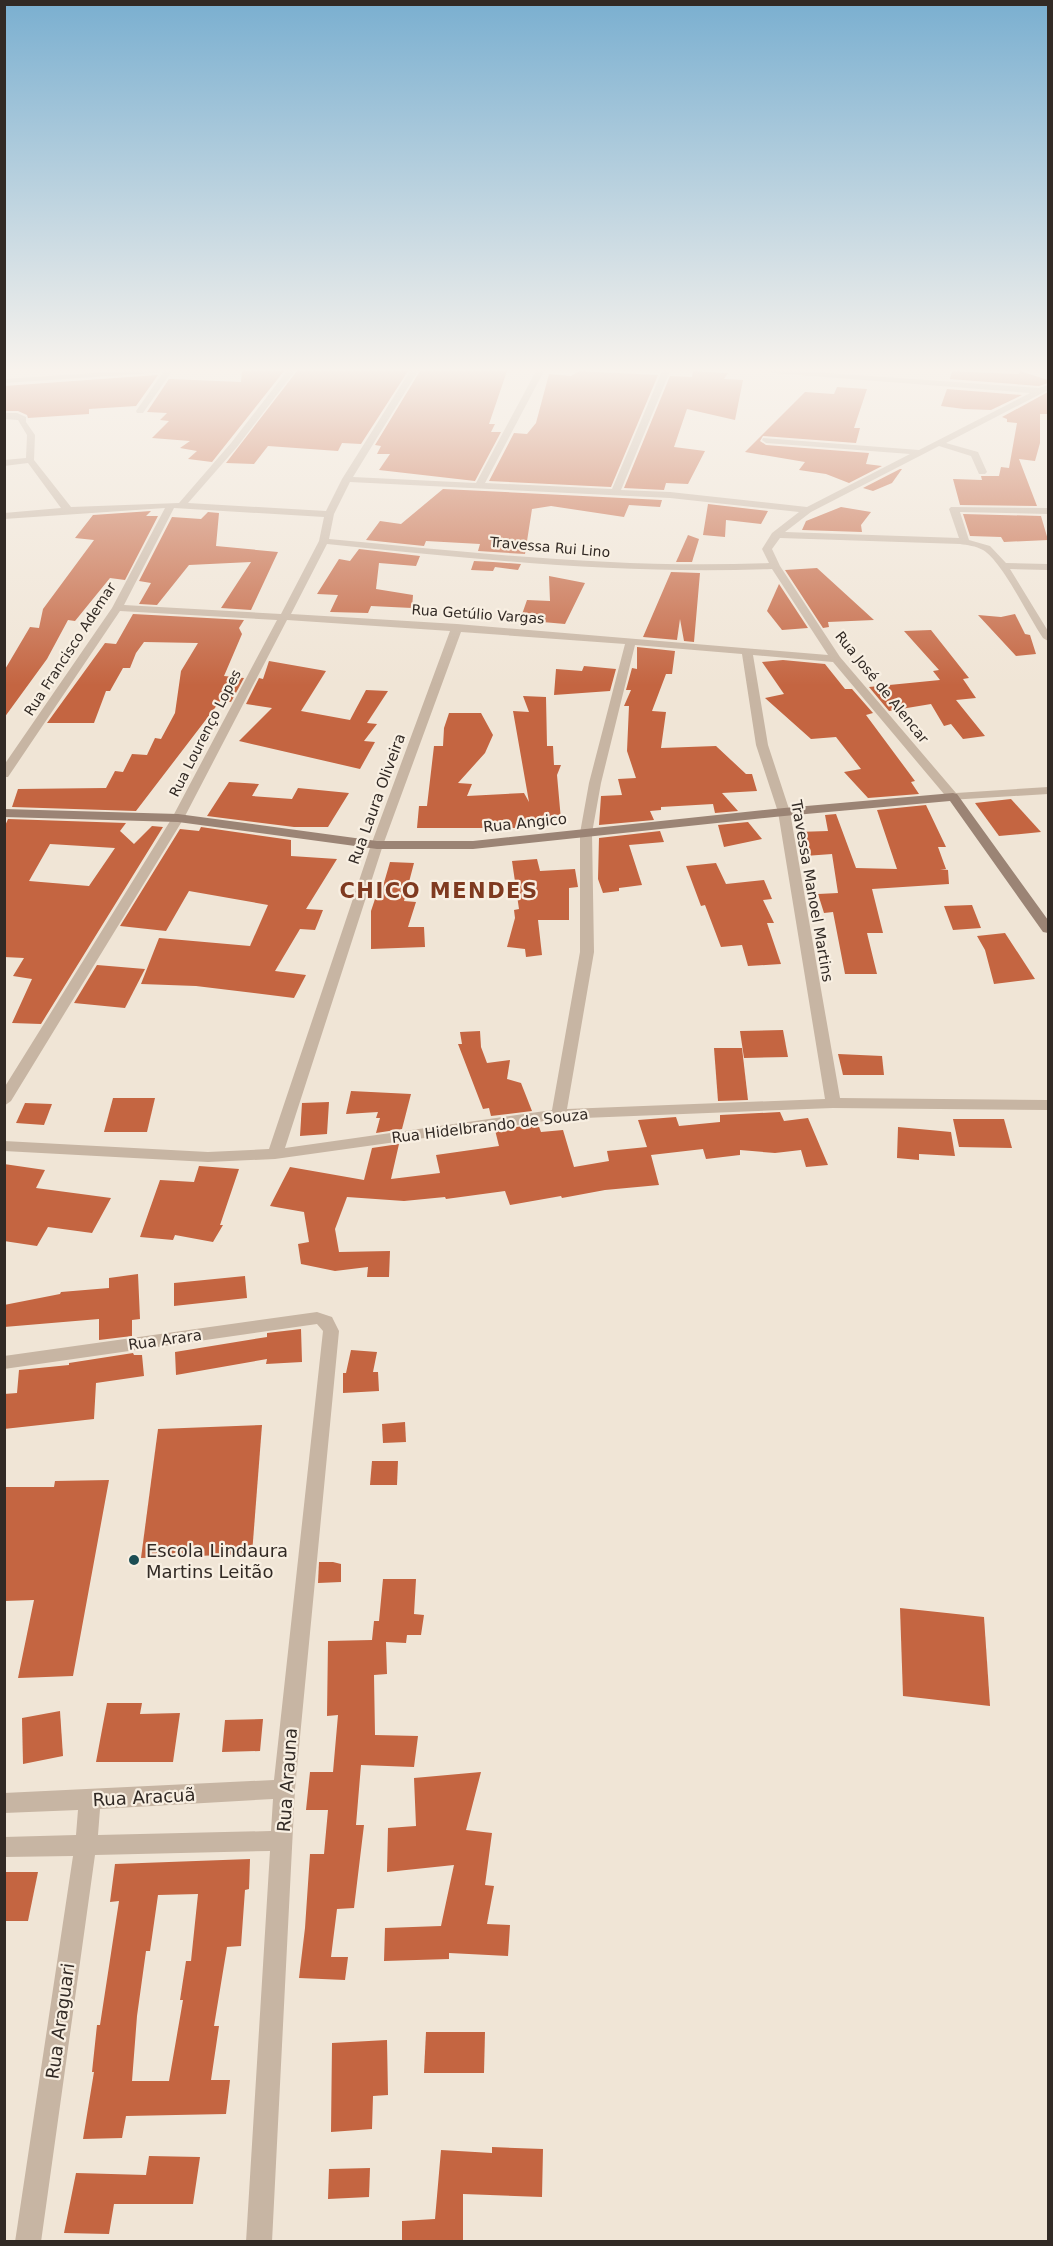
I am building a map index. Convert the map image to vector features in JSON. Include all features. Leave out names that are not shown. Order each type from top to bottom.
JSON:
[{"type":"street","points":[[42,476],[68,510]]},
{"type":"street","name":"Rua Francisco Ademar","points":[[4,774],[117,608],[176,506],[205,476]]},
{"type":"street","name":"Rua Lourenço Lopes","points":[[4,1101],[178,818],[324,541],[329,514],[350,476]]},
{"type":"street","points":[[478,486],[483,476]]},
{"type":"street","points":[[615,493],[622,476]]},
{"type":"street","points":[[775,535],[808,510],[873,476]]},
{"type":"street","points":[[348,479],[670,495],[808,510]]},
{"type":"street","points":[[4,516],[68,510],[176,506],[329,514]]},
{"type":"street","points":[[965,542],[954,509],[1048,511]]},
{"type":"street","points":[[775,535],[965,542],[988,549],[1002,566],[1046,633]]},
{"type":"street","name":"Rua José de Alencar","points":[[775,535],[767,549],[775,566],[836,658],[953,797],[1048,929]]},
{"type":"street","name":"Travessa Rui Lino","points":[[324,541],[626,567],[726,569],[775,566]]},
{"type":"street","points":[[1002,566],[1048,567]]},
{"type":"street","name":"Rua Getúlio Vargas","points":[[117,608],[283,615],[458,627],[836,658]]},
{"type":"street","name":"Rua Laura Oliveira","points":[[275,1154],[377,845],[458,627]]},
{"type":"street","points":[[559,1114],[587,951],[586,832],[595,783],[631,642]]},
{"type":"street","name":"Travessa Manoel Martins","points":[[747,651],[762,745],[784,812],[833,1102]]},
{"type":"street","name":"Rua Angico","points":[[4,813],[178,818],[377,845],[473,845],[784,812],[1048,791]]},
{"type":"street","name":"Rua Hidelbrando de Souza","points":[[4,1146],[208,1157],[275,1154],[559,1114],[833,1102],[1048,1105]]},
{"type":"street","name":"Rua Arara","points":[[4,1363],[317,1318],[326,1322]]},
{"type":"street","name":"Rua Arauna","points":[[259,2241],[284,1789],[331,1331],[326,1322]]},
{"type":"street","name":"Rua Aracuã","points":[[4,1803],[284,1789]]},
{"type":"street","name":"Rua Araguari","points":[[28,2241],[86,1844],[90,1800]]},
{"type":"street","points":[[4,1847],[282,1841]]},
{"type":"building","points":[[430,476],[478,476],[475,481]]},
{"type":"building","points":[[492,476],[616,476],[611,487],[489,481]]},
{"type":"building","points":[[629,476],[692,476],[688,484],[666,483],[664,490],[624,488]]},
{"type":"building","points":[[831,476],[863,476],[849,483]]},
{"type":"building","points":[[887,476],[897,476],[892,483],[873,491],[863,488]]},
{"type":"building","points":[[981,476],[1025,476],[1037,506],[960,505],[953,479],[982,480]]},
{"type":"building","points":[[443,489],[662,500],[660,507],[629,505],[624,517],[551,506],[532,509],[525,554],[478,551],[480,544],[426,541],[424,546],[366,540],[380,521],[401,524]]},
{"type":"building","points":[[708,504],[768,511],[761,524],[726,520],[725,537],[703,535]]},
{"type":"building","points":[[841,507],[871,512],[861,525],[862,532],[802,530],[806,521]]},
{"type":"building","points":[[151,511],[146,516],[158,516],[125,580],[110,578],[75,621],[68,620],[47,659],[4,718],[4,671],[30,627],[39,628],[43,609],[94,540],[75,538],[93,515]]},
{"type":"building","points":[[208,512],[219,513],[216,546],[278,552],[251,610],[221,608],[251,562],[189,565],[157,605],[139,604],[151,583],[139,581],[172,517],[201,519]]},
{"type":"building","points":[[963,514],[1041,516],[1048,540],[1004,542],[1001,537],[970,536]]},
{"type":"building","points":[[688,535],[699,539],[692,562],[676,562]]},
{"type":"building","points":[[359,549],[420,556],[416,566],[379,563],[376,589],[413,595],[412,608],[371,606],[368,613],[330,612],[338,595],[317,594],[339,559],[350,561]]},
{"type":"building","points":[[474,561],[521,564],[518,570],[495,567],[493,571],[471,570]]},
{"type":"building","points":[[817,568],[874,620],[828,622],[829,627],[823,628],[785,570]]},
{"type":"building","points":[[671,572],[700,573],[694,642],[684,641],[680,619],[677,640],[643,637]]},
{"type":"building","points":[[549,576],[585,583],[565,624],[520,620],[527,600],[550,601]]},
{"type":"building","points":[[779,584],[808,628],[782,630],[767,611]]},
{"type":"building","points":[[133,614],[244,620],[239,628],[242,634],[224,676],[244,678],[231,702],[221,700],[136,811],[12,807],[18,789],[106,788],[115,771],[123,772],[132,754],[147,755],[155,738],[161,739],[175,713],[181,671],[198,643],[144,642],[136,653],[130,668],[123,668],[110,691],[106,691],[94,723],[47,723],[105,643],[116,644]]},
{"type":"building","points":[[1015,614],[1025,634],[1030,635],[1036,654],[1016,656],[978,615],[1001,617]]},
{"type":"building","points":[[931,630],[969,678],[963,679],[976,698],[956,700],[985,736],[963,739],[951,724],[944,726],[931,704],[889,711],[869,687],[940,680],[933,671],[939,670],[904,631]]},
{"type":"building","points":[[637,647],[675,651],[672,674],[666,674],[652,711],[666,712],[661,748],[716,746],[746,774],[752,774],[757,791],[722,793],[738,811],[715,813],[713,804],[661,807],[661,810],[650,811],[654,820],[599,825],[601,796],[622,795],[618,779],[636,778],[627,751],[629,706],[624,706],[631,690],[626,690],[632,668],[637,669]]},
{"type":"building","points":[[783,660],[825,664],[845,689],[852,689],[873,713],[866,715],[915,781],[911,782],[919,794],[868,798],[844,772],[861,769],[836,737],[811,739],[765,698],[784,694],[762,662]]},
{"type":"building","points":[[269,661],[326,671],[301,711],[350,720],[366,690],[388,691],[367,723],[377,724],[364,741],[375,742],[360,769],[239,741],[272,708],[246,704],[259,678],[263,679]]},
{"type":"building","points":[[584,666],[616,669],[610,691],[554,695],[556,669],[582,671]]},
{"type":"building","points":[[523,696],[546,697],[547,746],[553,746],[554,765],[561,765],[557,775],[561,820],[527,821],[529,828],[417,828],[419,806],[427,806],[434,746],[443,746],[444,728],[449,713],[481,713],[493,735],[485,753],[458,783],[472,784],[467,796],[524,793],[529,802],[513,711],[529,712]]},
{"type":"building","points":[[229,782],[259,784],[252,796],[292,799],[298,788],[349,793],[328,827],[294,827],[207,816]]},
{"type":"building","points":[[1011,799],[1041,832],[999,836],[975,803]]},
{"type":"building","points":[[926,805],[946,847],[938,847],[946,869],[940,869],[948,870],[949,884],[872,889],[883,933],[867,933],[877,974],[845,974],[833,912],[824,913],[818,894],[838,893],[832,854],[805,856],[797,832],[828,831],[825,815],[836,814],[856,868],[897,869],[877,810]]},
{"type":"building","points":[[8,819],[126,823],[120,831],[134,844],[152,826],[163,827],[41,1024],[12,1023],[32,979],[13,976],[24,958],[4,957],[4,828]],"holes":[[[50,844],[115,848],[89,886],[29,881]]]},
{"type":"building","points":[[748,822],[762,839],[724,847],[718,825]]},
{"type":"building","points":[[201,827],[291,840],[291,856],[337,859],[306,909],[323,910],[315,930],[300,929],[275,971],[306,975],[294,998],[196,986],[141,984],[159,938],[250,946],[268,905],[189,891],[166,931],[120,926],[180,829],[199,831]]},
{"type":"building","points":[[660,831],[664,842],[629,845],[642,885],[603,893],[598,879],[599,838]]},
{"type":"building","points":[[537,859],[540,871],[575,869],[578,887],[569,888],[569,920],[538,920],[542,955],[526,957],[525,949],[507,947],[515,918],[514,910],[519,909],[512,861]]},
{"type":"building","points":[[390,862],[414,863],[404,901],[416,902],[408,927],[424,927],[425,947],[371,949],[371,911],[375,899],[379,900]]},
{"type":"building","points":[[716,863],[726,884],[764,880],[772,899],[763,900],[774,923],[767,923],[781,964],[748,966],[742,945],[721,947],[705,905],[701,906],[686,866]]},
{"type":"building","points":[[972,905],[981,928],[953,930],[944,906]]},
{"type":"building","points":[[1005,933],[1035,979],[994,984],[985,950],[977,936]]},
{"type":"building","points":[[97,965],[145,969],[125,1008],[74,1003]]},
{"type":"building","points":[[783,1030],[788,1057],[744,1058],[740,1031]]},
{"type":"building","points":[[480,1031],[481,1047],[487,1063],[510,1060],[507,1079],[521,1083],[532,1111],[491,1116],[489,1108],[483,1109],[458,1044],[462,1044],[460,1032]]},
{"type":"building","points":[[714,1048],[742,1048],[748,1100],[718,1101]]},
{"type":"building","points":[[838,1054],[882,1056],[884,1075],[843,1075]]},
{"type":"building","points":[[351,1091],[411,1094],[402,1129],[376,1133],[380,1118],[376,1118],[378,1112],[346,1114]]},
{"type":"building","points":[[113,1098],[155,1098],[147,1132],[104,1132]]},
{"type":"building","points":[[329,1102],[327,1134],[300,1136],[302,1103]]},
{"type":"building","points":[[25,1103],[52,1104],[44,1125],[16,1123]]},
{"type":"building","points":[[780,1112],[784,1121],[808,1118],[828,1165],[806,1167],[801,1150],[775,1153],[740,1150],[740,1155],[706,1159],[703,1149],[651,1155],[659,1185],[605,1190],[510,1205],[505,1191],[446,1199],[445,1197],[404,1201],[347,1197],[335,1229],[339,1252],[390,1251],[389,1277],[367,1277],[368,1267],[335,1271],[301,1264],[298,1244],[309,1242],[304,1212],[270,1206],[290,1167],[364,1180],[372,1148],[399,1144],[391,1179],[440,1173],[436,1155],[499,1146],[495,1130],[538,1124],[541,1132],[563,1130],[574,1167],[609,1161],[607,1151],[647,1147],[638,1120],[676,1117],[679,1126],[720,1122],[720,1115]]},
{"type":"building","points":[[953,1119],[1004,1119],[1012,1148],[959,1147]]},
{"type":"building","points":[[898,1127],[951,1132],[955,1156],[919,1154],[919,1160],[897,1158]]},
{"type":"building","points":[[4,1164],[45,1170],[36,1188],[111,1198],[92,1233],[48,1227],[37,1246],[4,1241]]},
{"type":"building","points":[[199,1166],[239,1169],[220,1225],[223,1225],[213,1242],[175,1235],[173,1240],[140,1237],[160,1180],[194,1182]]},
{"type":"building","points":[[138,1274],[140,1319],[132,1320],[132,1336],[99,1340],[99,1319],[4,1327],[4,1305],[61,1292],[109,1288],[109,1278]]},
{"type":"building","points":[[245,1276],[247,1298],[174,1306],[174,1283]]},
{"type":"building","points":[[301,1329],[302,1362],[266,1364],[267,1359],[176,1375],[175,1352],[267,1337],[267,1333]]},
{"type":"building","points":[[351,1350],[377,1352],[373,1372],[378,1372],[379,1391],[343,1393],[343,1373],[346,1373]]},
{"type":"building","points":[[133,1353],[142,1355],[144,1376],[96,1383],[94,1419],[4,1429],[4,1394],[17,1393],[19,1370],[69,1365],[69,1363]]},
{"type":"building","points":[[405,1422],[406,1442],[383,1443],[382,1424]]},
{"type":"building","points":[[262,1425],[252,1554],[141,1558],[158,1429]]},
{"type":"building","points":[[372,1461],[398,1461],[397,1485],[370,1485]]},
{"type":"building","points":[[109,1480],[73,1676],[18,1678],[34,1600],[4,1601],[4,1487],[54,1487],[55,1481]]},
{"type":"building","points":[[319,1562],[341,1564],[341,1582],[318,1583]]},
{"type":"building","points":[[383,1579],[416,1579],[414,1614],[424,1615],[421,1635],[407,1635],[406,1643],[386,1642],[387,1674],[374,1675],[375,1735],[418,1736],[414,1767],[361,1765],[356,1825],[364,1825],[354,1908],[337,1909],[331,1957],[348,1957],[345,1980],[299,1978],[310,1854],[324,1854],[328,1810],[306,1810],[310,1772],[333,1772],[338,1715],[327,1716],[328,1641],[372,1640],[374,1621],[379,1621]]},
{"type":"building","points":[[900,1608],[984,1617],[990,1706],[903,1696]]},
{"type":"building","points":[[107,1703],[142,1703],[140,1714],[180,1713],[173,1762],[96,1762]]},
{"type":"building","points":[[60,1711],[63,1756],[23,1764],[22,1718]]},
{"type":"building","points":[[263,1719],[260,1751],[222,1752],[225,1720]]},
{"type":"building","points":[[481,1772],[466,1830],[492,1833],[485,1885],[494,1886],[487,1924],[510,1925],[508,1956],[449,1953],[449,1959],[384,1961],[385,1928],[441,1926],[454,1865],[387,1872],[388,1828],[416,1826],[414,1778]]},
{"type":"building","points":[[250,1859],[249,1889],[245,1890],[241,1946],[227,1947],[214,2026],[219,2026],[211,2080],[230,2080],[226,2114],[126,2116],[122,2138],[83,2139],[94,2072],[92,2072],[97,2025],[100,2025],[119,1901],[110,1902],[115,1864]],"holes":[[[198,1894],[191,1961],[186,1961],[180,2000],[183,2000],[169,2081],[132,2081],[137,2016],[146,1951],[150,1951],[158,1895]]]},
{"type":"building","points":[[4,1872],[38,1872],[28,1921],[4,1921]]},
{"type":"building","points":[[426,2032],[485,2032],[484,2073],[424,2073]]},
{"type":"building","points":[[387,2040],[388,2095],[373,2096],[372,2129],[331,2132],[332,2043]]},
{"type":"building","points":[[492,2147],[543,2149],[542,2197],[463,2194],[463,2241],[402,2241],[402,2221],[435,2219],[441,2150],[492,2153]]},
{"type":"building","points":[[149,2156],[200,2157],[193,2204],[114,2204],[109,2234],[64,2233],[76,2173],[146,2175]]},
{"type":"building","points":[[370,2168],[369,2197],[328,2199],[329,2169]]},
{"type":"place","name":"Escola Lindaura Martins Leitão","points":[[134,1560]]},
{"type":"district","name":"CHICO MENDES","points":[[439,891]]}]
